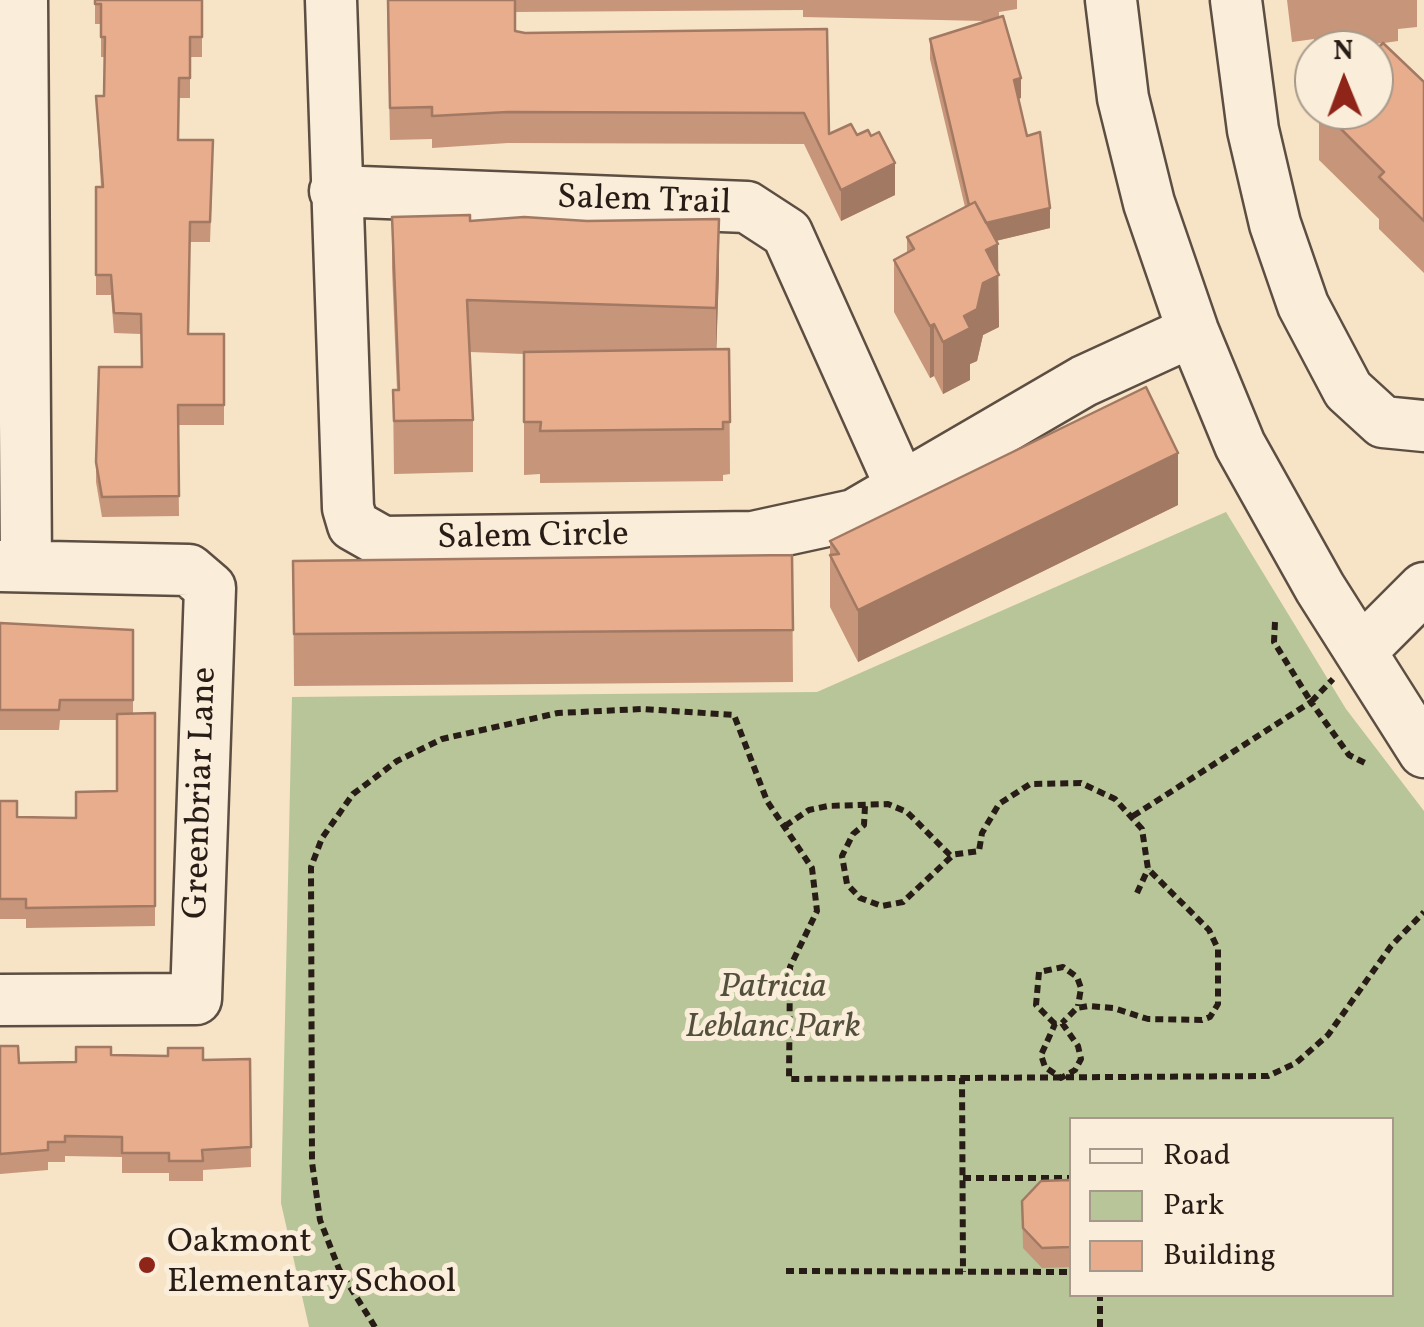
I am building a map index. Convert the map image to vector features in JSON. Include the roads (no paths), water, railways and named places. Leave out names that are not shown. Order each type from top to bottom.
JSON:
[{"type":"street","points":[[13,566],[22,0]]},
{"type":"street","name":"Salem Circle","points":[[330,0],[348,508],[353,526],[383,542],[753,537],[854,515],[1084,381],[1193,330]]},
{"type":"street","points":[[1111,0],[1123,98],[1140,168],[1193,330],[1240,445],[1320,588],[1424,752]]},
{"type":"street","points":[[1236,0],[1253,130],[1275,224],[1303,304],[1348,390],[1383,422],[1424,426]]},
{"type":"street","name":"Salem Trail","points":[[335,191],[747,207],[787,233],[901,487]]},
{"type":"street","name":"Greenbriar Lane","points":[[0,1000],[196,999],[210,588],[189,570],[13,566]]},
{"type":"street","points":[[1362,650],[1424,588]]},
{"type":"place","name":"Oakmont Elementary School","points":[[147,1265]]},
{"type":"park label","name":"Patricia Leblanc Park","points":[[773,1010]]}]
